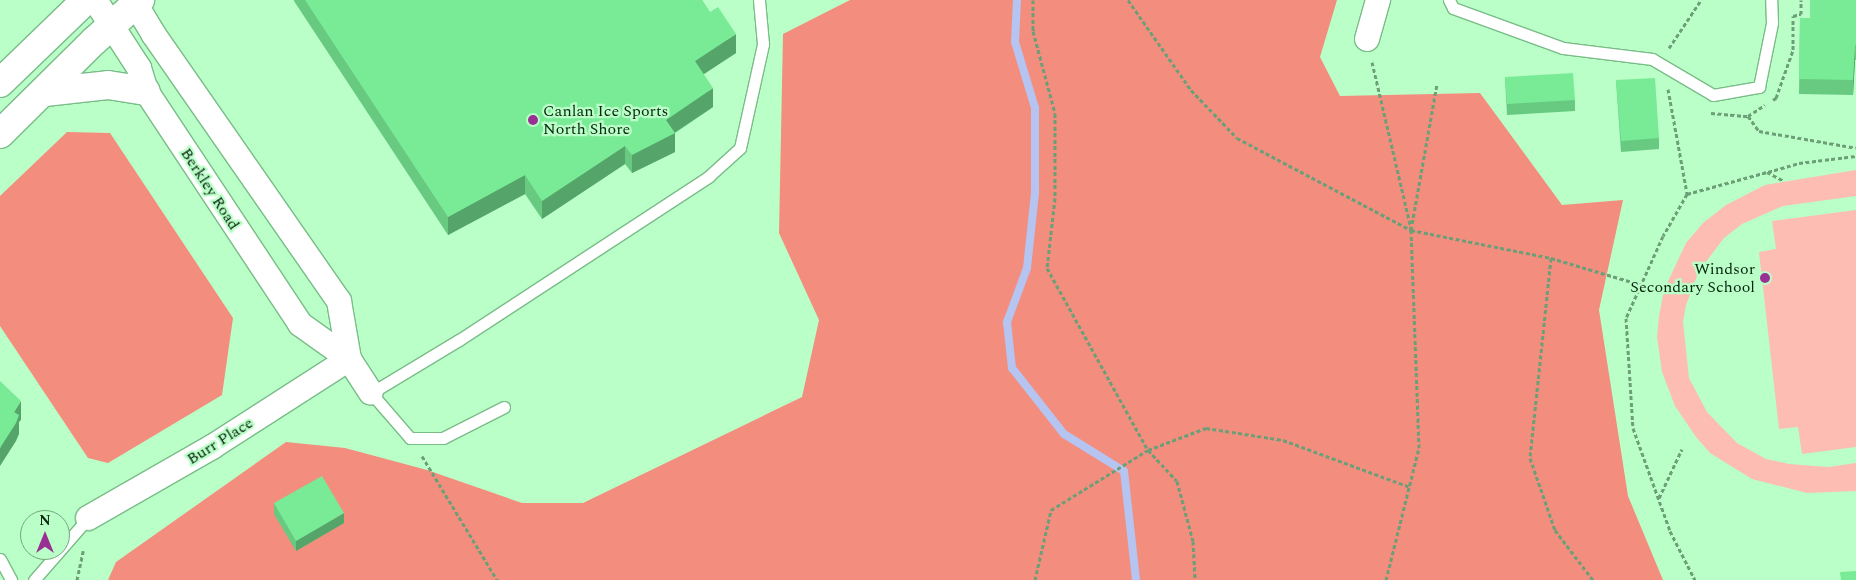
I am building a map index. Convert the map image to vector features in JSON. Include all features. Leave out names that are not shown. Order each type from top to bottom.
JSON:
[{"type":"main road","points":[[0,82],[86,0]]},
{"type":"main road","points":[[0,134],[136,1]]},
{"type":"main road","points":[[45,92],[108,85],[146,91]]},
{"type":"street","name":"Berkley Road","points":[[95,0],[139,68],[146,91],[300,324],[349,359],[371,393]]},
{"type":"street","points":[[1367,39],[1378,0]]},
{"type":"street","name":"Berkley Road","points":[[136,1],[339,301],[349,359]]},
{"type":"street","name":"Burr Place","points":[[88,518],[212,447],[349,359]]},
{"type":"lane","points":[[504,407],[443,438],[410,438],[371,393],[459,340],[699,183],[740,148],[763,44],[759,0]]},
{"type":"lane","points":[[1451,4],[1563,48],[1652,59],[1713,96],[1759,87],[1772,24],[1771,0]]},
{"type":"lane","points":[[34,580],[88,518]]},
{"type":"lane","points":[[0,559],[11,580]]},
{"type":"path","points":[[1033,0],[1033,31],[1055,113],[1055,198],[1047,268],[1148,450],[1177,481],[1193,542],[1194,580]]},
{"type":"path","points":[[1128,0],[1191,90],[1238,138],[1411,230],[1552,258],[1642,285]]},
{"type":"path","points":[[1695,580],[1670,531],[1632,428],[1626,318],[1662,236],[1687,194],[1662,65],[1702,0]]},
{"type":"path","points":[[1367,39],[1411,230],[1419,448],[1386,580]]},
{"type":"path","points":[[1411,230],[1437,84]]},
{"type":"path","points":[[1748,116],[1759,131],[1856,148]]},
{"type":"path","points":[[1687,194],[1799,163],[1856,156]]},
{"type":"path","points":[[1767,172],[1784,181]]},
{"type":"path","points":[[1552,258],[1530,458],[1555,530],[1593,580]]},
{"type":"path","points":[[1036,580],[1051,510],[1148,450],[1206,428],[1283,440],[1410,488]]},
{"type":"path","points":[[410,438],[496,580]]},
{"type":"path","points":[[1659,499],[1682,449]]},
{"type":"shaded area","points":[[850,0],[1337,0],[1320,57],[1340,96],[1480,93],[1562,205],[1623,200],[1599,310],[1628,496],[1663,580],[108,580],[116,562],[286,442],[345,448],[427,470],[522,503],[583,503],[802,397],[819,320],[779,233],[783,34]]},
{"type":"shaded area","points":[[67,132],[110,133],[233,318],[222,395],[108,463],[88,458],[0,326],[0,196]]},
{"type":"shaded area","points":[[1856,170],[1856,196],[1783,206],[1742,224],[1724,238],[1699,271],[1686,305],[1683,322],[1689,378],[1707,412],[1737,443],[1766,459],[1789,464],[1828,467],[1856,463],[1856,491],[1807,493],[1752,479],[1710,453],[1696,437],[1675,406],[1662,372],[1657,337],[1659,316],[1664,290],[1686,243],[1703,223],[1726,205],[1765,185]]},
{"type":"shaded area","points":[[1856,210],[1856,447],[1802,454],[1798,427],[1779,429],[1759,252],[1776,249],[1772,221]]},
{"type":"building","name":"Canlan Ice Sports North Shore","points":[[305,0],[702,0],[710,12],[718,7],[736,34],[695,61],[713,88],[666,120],[675,133],[632,155],[625,146],[542,201],[525,175],[448,217]]},
{"type":"building","points":[[1810,0],[1856,0],[1856,45],[1853,80],[1799,79],[1800,18],[1810,18]]},
{"type":"building","points":[[1573,73],[1575,100],[1507,104],[1505,77]]},
{"type":"building","points":[[1655,78],[1659,138],[1621,141],[1616,80]]},
{"type":"building","points":[[0,381],[21,401],[14,412],[19,415],[16,423],[0,448]]},
{"type":"building","points":[[322,476],[344,513],[296,541],[274,503]]},
{"type":"building","points":[[1856,571],[1856,580],[1841,580],[1840,572]]},
{"type":"waterway","points":[[1017,0],[1015,42],[1035,108],[1035,193],[1027,268],[1007,322],[1012,368],[1064,434],[1124,471],[1136,580]]},
{"type":"place","name":"Canlan Ice Sports North Shore","points":[[533,120]]},
{"type":"place","name":"Windsor Secondary School","points":[[1765,278]]}]
